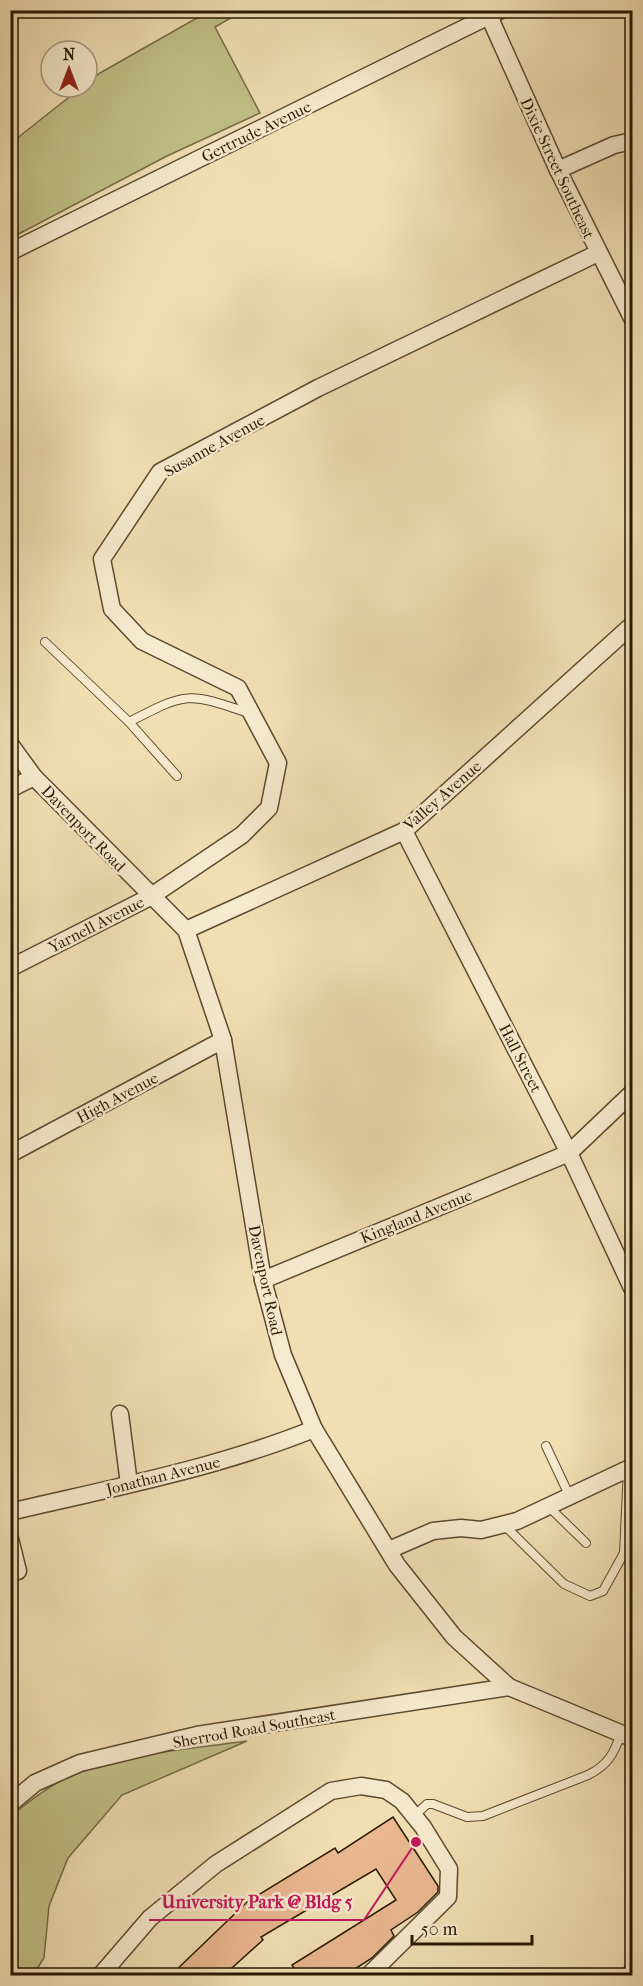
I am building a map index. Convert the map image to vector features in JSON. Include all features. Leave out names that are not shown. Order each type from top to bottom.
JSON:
[{"type":"street","name":"Dixie Street Southeast","points":[[495,14],[558,170],[598,253],[633,318]]},
{"type":"street","name":"Gertrude Avenue","points":[[10,252],[495,14]]},
{"type":"street","points":[[558,170],[614,145],[633,141]]},
{"type":"street","name":"Susanne Avenue","points":[[150,897],[242,835],[269,808],[278,763],[238,688],[142,641],[112,609],[102,559],[160,472],[318,388],[598,253]]},
{"type":"street","name":"Valley Avenue","points":[[186,930],[404,831],[633,625]]},
{"type":"street","name":"Davenport Road","points":[[10,744],[34,777],[150,897],[186,930],[223,1040],[263,1280],[283,1355],[314,1429],[397,1565],[454,1637],[509,1688],[627,1736]]},
{"type":"street","points":[[10,789],[34,777]]},
{"type":"street","name":"Hall Street","points":[[404,831],[569,1153],[633,1288]]},
{"type":"street","name":"Yarnell Avenue","points":[[10,968],[150,897]]},
{"type":"street","name":"High Avenue","points":[[10,1154],[223,1040]]},
{"type":"street","points":[[569,1153],[633,1093]]},
{"type":"street","name":"Kingland Avenue","points":[[263,1280],[569,1153]]},
{"type":"street","points":[[120,1414],[129,1484]]},
{"type":"street","name":"Jonathan Avenue","points":[[10,1512],[129,1484],[277,1444],[314,1429]]},
{"type":"street","points":[[389,1550],[433,1530],[461,1528],[481,1530],[504,1525],[549,1507],[630,1468]]},
{"type":"street","points":[[10,1539],[18,1570]]},
{"type":"street","name":"Sherrod Road Southeast","points":[[10,1803],[35,1783],[80,1763],[197,1735],[509,1688]]},
{"type":"street","points":[[100,1976],[150,1917],[216,1864],[331,1791],[361,1786],[386,1790],[402,1801],[448,1869],[448,1898],[368,1976]]},
{"type":"street","points":[[628,1976],[633,1972]]},
{"type":"lane","points":[[45,642],[129,722],[177,776]]},
{"type":"lane","points":[[129,722],[173,699],[202,696],[252,714]]},
{"type":"lane","points":[[546,1446],[570,1497]]},
{"type":"lane","points":[[504,1525],[564,1584],[590,1596],[603,1591],[624,1553],[630,1468]]},
{"type":"lane","points":[[549,1507],[586,1543]]},
{"type":"lane","points":[[414,1816],[427,1804],[433,1804],[467,1817],[483,1816],[603,1768],[627,1736]]},
{"type":"shaded area","points":[[211,10],[243,11],[215,27],[260,113],[167,156],[11,238],[11,143],[67,99],[99,99],[100,73]]},
{"type":"shaded area","points":[[247,1741],[122,1795],[68,1858],[49,1906],[44,1958],[33,1975],[11,1975],[10,1817],[58,1782],[95,1767],[160,1752]]},
{"type":"building","points":[[393,1817],[438,1886],[438,1892],[418,1912],[391,1930],[394,1936],[372,1958],[344,1976],[299,1976],[292,1965],[396,1900],[376,1869],[261,1937],[263,1940],[223,1976],[170,1976],[247,1902],[335,1848],[338,1853]]},
{"type":"place","name":"University Park @ Bldg 5","points":[[416,1842]]}]
